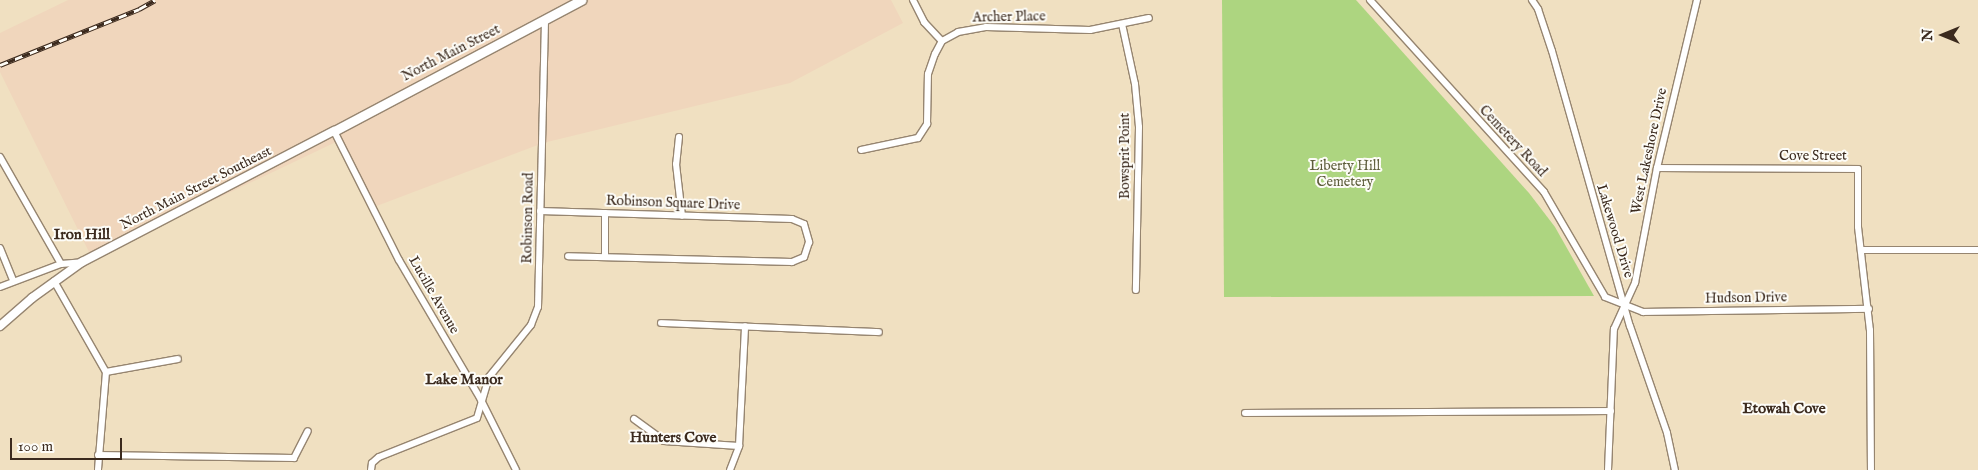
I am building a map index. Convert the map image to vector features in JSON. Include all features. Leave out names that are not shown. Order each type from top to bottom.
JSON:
[{"type":"main road","name":"North Main Street","points":[[334,131],[545,20],[571,2],[581,0]]},
{"type":"street","points":[[861,150],[918,138],[927,124],[928,74],[942,41],[924,22],[913,0]]},
{"type":"street","name":"Cemetery Road","points":[[1370,0],[1544,192],[1605,297],[1624,307]]},
{"type":"street","name":"Lakewood Drive","points":[[1532,0],[1538,9],[1552,52],[1624,307],[1667,433],[1675,470]]},
{"type":"street","name":"West Lakeshore Drive","points":[[1608,470],[1614,330],[1635,283],[1657,168],[1697,0]]},
{"type":"street","name":"Archer Place","points":[[942,41],[973,28],[1090,30],[1149,18]]},
{"type":"street","name":"Robinson Road","points":[[370,470],[372,463],[379,457],[477,418],[489,377],[531,325],[538,307],[545,20]]},
{"type":"street","name":"Bowsprit Point","points":[[1122,24],[1135,84],[1139,128],[1136,290]]},
{"type":"street","name":"North Main Street Southeast","points":[[0,326],[54,281],[82,262],[334,131]]},
{"type":"street","name":"Lucille Avenue","points":[[334,131],[399,260],[481,400],[516,470]]},
{"type":"street","points":[[678,137],[676,164],[682,216]]},
{"type":"street","points":[[0,157],[61,264]]},
{"type":"street","name":"Cove Street","points":[[1657,168],[1858,169],[1858,228],[1869,309],[1871,470]]},
{"type":"street","name":"Robinson Square Drive","points":[[540,211],[792,219],[804,224],[809,242],[804,257],[792,262],[604,256]]},
{"type":"street","points":[[568,256],[604,256],[605,213]]},
{"type":"street","points":[[0,248],[13,281]]},
{"type":"street","points":[[1861,250],[1978,250]]},
{"type":"street","points":[[0,287],[61,264],[82,262]]},
{"type":"street","points":[[54,281],[106,372],[98,470]]},
{"type":"street","name":"Hudson Drive","points":[[1624,307],[1643,312],[1869,309]]},
{"type":"street","points":[[661,323],[879,332]]},
{"type":"street","points":[[730,470],[739,446],[745,326]]},
{"type":"street","points":[[106,372],[178,359]]},
{"type":"street","points":[[1245,414],[1610,411]]},
{"type":"street","points":[[634,419],[664,441],[739,446]]},
{"type":"street","points":[[98,455],[285,459],[298,454],[308,431]]},
{"type":"shaded area","points":[[68,0],[891,0],[903,23],[790,83],[543,143],[374,207],[338,141],[92,258],[0,72],[0,33]]},
{"type":"green space","name":"Liberty Hill Cemetery","points":[[1222,0],[1356,0],[1529,193],[1555,227],[1594,296],[1224,297]]},
{"type":"railway","points":[[0,65],[139,9],[155,0]]},
{"type":"district","name":"Iron Hill","points":[[82,235]]},
{"type":"district","name":"Lake Manor","points":[[464,380]]},
{"type":"district","name":"Etowah Cove","points":[[1784,409]]},
{"type":"district","name":"Hunters Cove","points":[[673,438]]}]
